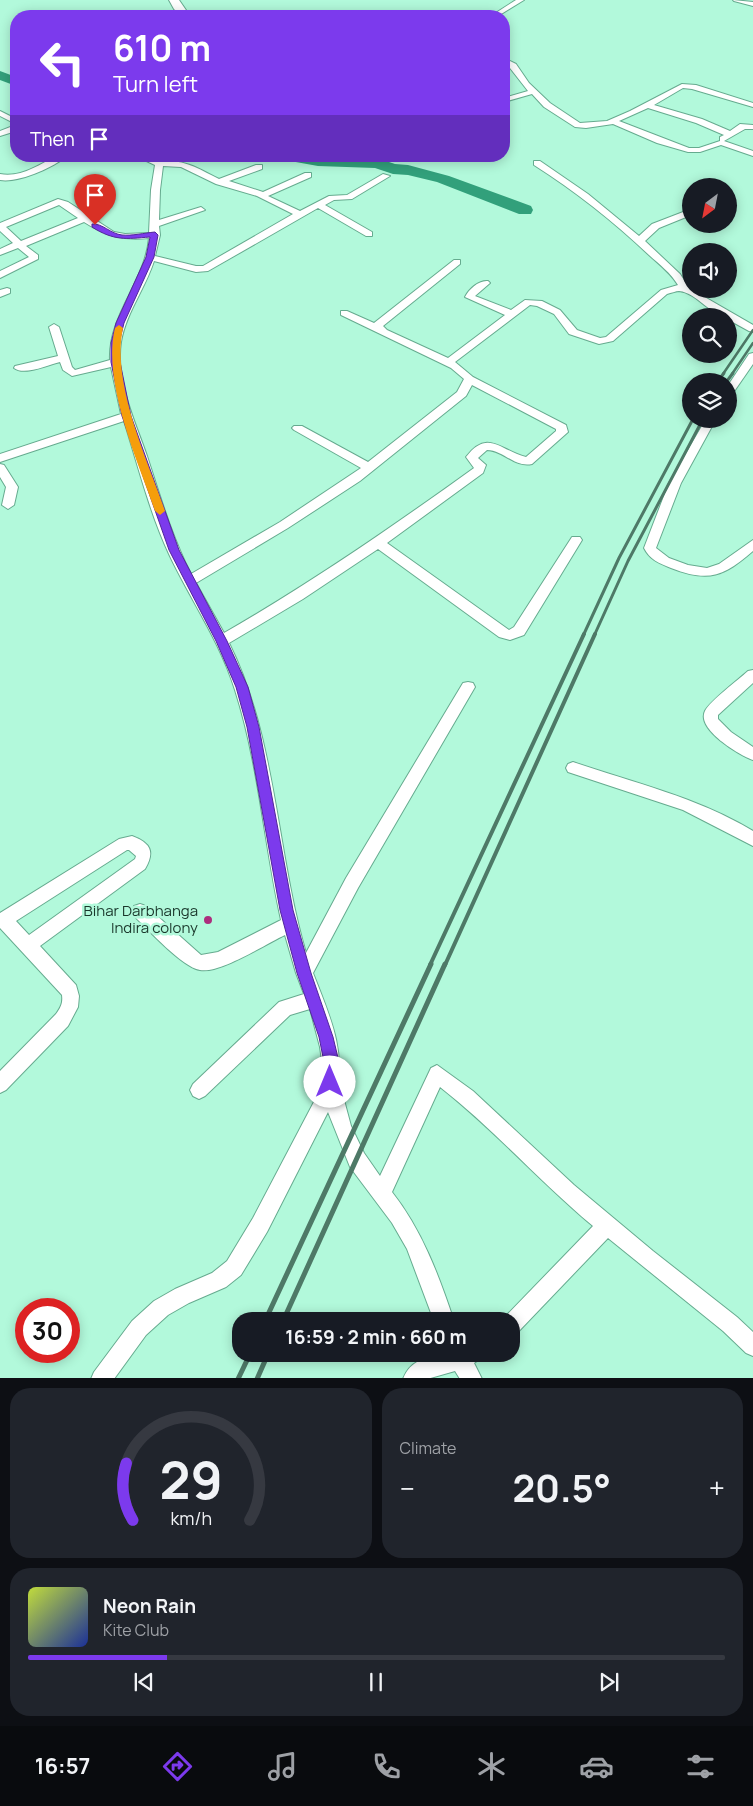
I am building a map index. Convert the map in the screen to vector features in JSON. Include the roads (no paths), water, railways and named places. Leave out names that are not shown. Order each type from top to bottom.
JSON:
[{"type":"street","points":[[504,10],[521,0]]},
{"type":"street","points":[[736,0],[753,4]]},
{"type":"street","points":[[510,64],[532,92],[546,105],[578,124],[591,126],[610,122],[628,115],[676,88],[687,86],[753,105]]},
{"type":"street","points":[[510,98],[532,92]]},
{"type":"street","points":[[647,105],[699,121],[730,134]]},
{"type":"street","points":[[610,122],[684,149],[700,150],[716,143],[743,126],[753,127]]},
{"type":"street","points":[[716,143],[728,144],[753,154]]},
{"type":"street","points":[[0,177],[12,178],[49,162]]},
{"type":"street","points":[[101,1378],[139,1328],[160,1308],[219,1280],[234,1268],[260,1225],[324,1100],[330,1082],[332,1062],[290,924],[253,727],[242,687],[222,641],[174,550],[127,416],[115,362],[115,343],[120,323],[150,257],[155,229],[161,162]]},
{"type":"street","points":[[172,162],[214,181],[223,182],[262,195],[308,175]]},
{"type":"street","points":[[537,162],[590,198],[640,241],[682,283]]},
{"type":"street","points":[[223,182],[259,167]]},
{"type":"street","points":[[150,257],[196,269],[205,269],[319,204],[335,197],[349,197],[386,176]]},
{"type":"street","points":[[262,195],[263,199],[300,214]]},
{"type":"street","points":[[0,275],[34,257],[0,226],[58,202],[65,204],[105,232],[120,238],[155,229],[201,210]]},
{"type":"street","points":[[319,204],[369,234]]},
{"type":"street","points":[[640,241],[643,235],[655,227],[682,216]]},
{"type":"street","points":[[0,252],[85,218]]},
{"type":"street","points":[[378,329],[377,326],[380,322],[457,262]]},
{"type":"street","points":[[485,282],[470,297],[511,314]]},
{"type":"street","points":[[449,362],[528,302],[539,303],[562,316],[567,326],[573,332],[603,342],[668,290],[682,288]]},
{"type":"street","points":[[701,298],[753,329]]},
{"type":"street","points":[[222,641],[298,596],[378,543],[479,470],[480,465],[472,458],[484,446],[494,446],[521,460],[528,461],[563,430],[558,425],[470,379],[464,372],[449,362],[344,313]]},
{"type":"street","points":[[54,327],[67,368],[72,373],[82,372],[115,362]]},
{"type":"street","points":[[737,379],[753,356]]},
{"type":"street","points":[[19,368],[30,368],[64,358]]},
{"type":"street","points":[[189,581],[284,525],[370,468],[452,403],[462,394],[470,379]]},
{"type":"street","points":[[0,458],[127,416]]},
{"type":"street","points":[[298,428],[370,468]]},
{"type":"street","points":[[706,428],[675,483],[650,548],[656,556],[668,562],[690,572],[703,573],[716,572],[727,566],[753,544]]},
{"type":"street","points":[[0,468],[12,487],[8,505]]},
{"type":"street","points":[[378,543],[504,633],[510,635],[519,631],[576,540]]},
{"type":"street","points":[[753,675],[711,713],[710,718],[710,723],[716,729],[753,754]]},
{"type":"street","points":[[304,973],[352,883],[468,687]]},
{"type":"street","points":[[573,768],[619,786],[687,805],[724,821],[753,839]]},
{"type":"street","points":[[0,921],[124,844],[132,843],[143,852],[144,858],[140,864],[28,945]]},
{"type":"street","points":[[140,911],[192,959],[201,963],[220,960],[290,924]]},
{"type":"street","points":[[0,921],[8,924],[70,991],[72,1001],[70,1010],[62,1020],[0,1084]]},
{"type":"street","points":[[199,1090],[285,1008],[314,999]]},
{"type":"street","points":[[382,1193],[437,1074],[467,1097],[567,1192],[730,1324],[753,1346]]},
{"type":"street","points":[[324,1100],[338,1106],[342,1127],[357,1160],[399,1216],[415,1244],[441,1312]]},
{"type":"street","points":[[520,1316],[607,1225]]},
{"type":"street","points":[[412,1378],[422,1370],[445,1362]]},
{"type":"street","points":[[465,1362],[472,1378]]},
{"type":"waterway","points":[[0,75],[10,79]]},
{"type":"waterway","points":[[348,162],[377,163],[393,169],[408,170],[443,179],[525,210]]},
{"type":"railway","points":[[724,373],[753,330]]},
{"type":"railway","points":[[733,373],[753,343]]},
{"type":"railway","points":[[583,636],[619,558],[688,428]]},
{"type":"railway","points":[[594,636],[628,561],[698,428]]},
{"type":"railway","points":[[430,965],[584,634]]},
{"type":"railway","points":[[445,965],[595,634]]},
{"type":"railway","points":[[269,1312],[431,964]]},
{"type":"railway","points":[[287,1312],[445,964]]},
{"type":"railway","points":[[238,1378],[246,1362]]},
{"type":"railway","points":[[257,1378],[264,1362]]},
{"type":"place","name":"Bihar Darbhanga Indira colony","points":[[208,920]]}]
